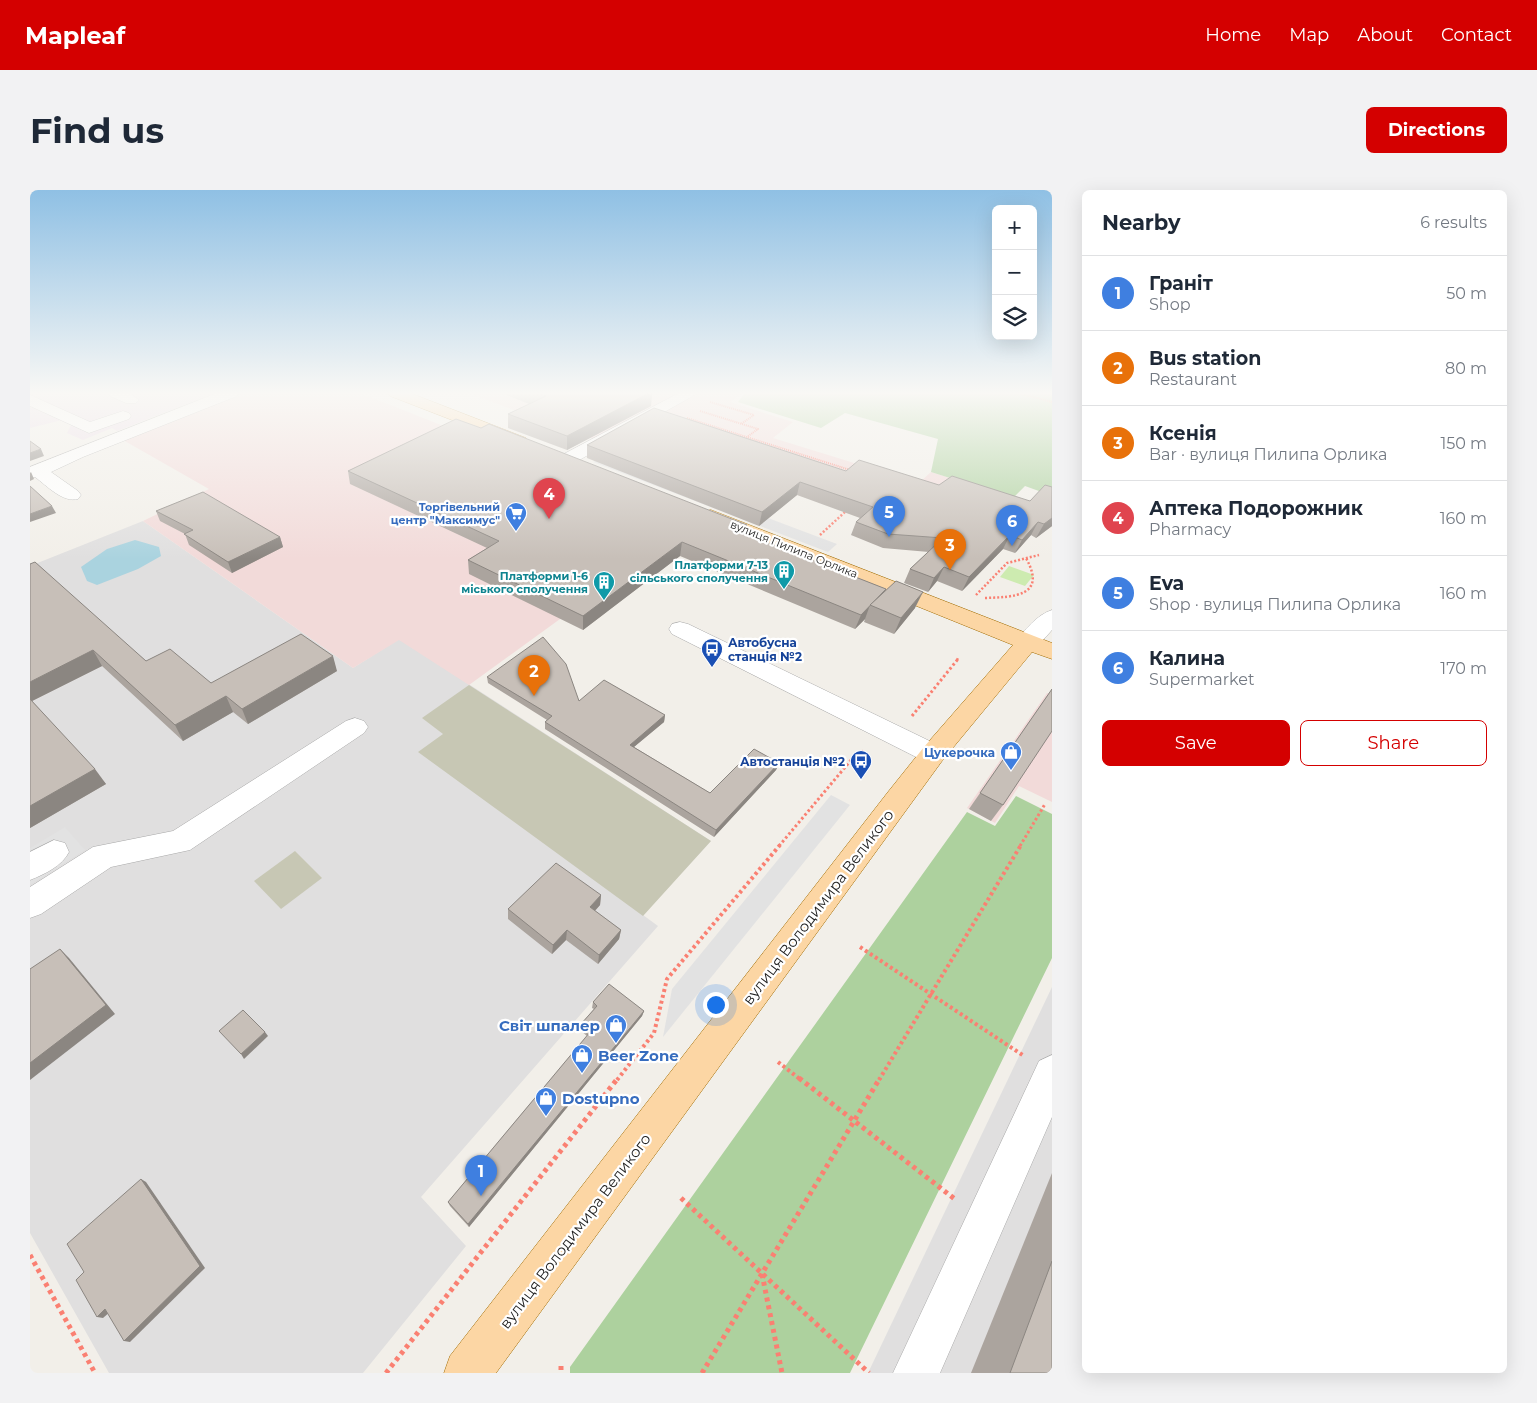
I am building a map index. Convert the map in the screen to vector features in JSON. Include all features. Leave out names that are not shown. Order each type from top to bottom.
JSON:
[{"type":"main road","points":[[540,448],[587,466]]},
{"type":"main road","name":"вулиця Пилипа Орлика","points":[[698,511],[1052,652]]},
{"type":"main road","name":"вулиця Володимира Великого","points":[[477,1365],[933,754],[1027,643]]},
{"type":"street","points":[[34,472],[90,448]]},
{"type":"street","points":[[568,459],[588,448]]},
{"type":"street","points":[[34,472],[72,495]]},
{"type":"street","name":"вулиця Володимира Великого","points":[[1027,643],[1052,617]]},
{"type":"street","points":[[680,629],[933,754]]},
{"type":"street","points":[[30,904],[104,856],[180,842],[354,727]]},
{"type":"street","points":[[916,1373],[984,1222],[1040,1066]]},
{"type":"path","points":[[782,448],[851,470],[844,476]]},
{"type":"path","points":[[828,538],[820,535],[847,510]]},
{"type":"path","points":[[1026,558],[1034,570],[1035,577],[1033,585],[1026,591],[1012,596],[974,598],[1007,563],[1026,558],[1039,555]]},
{"type":"path","points":[[386,1373],[654,1033],[667,980],[852,759],[909,720],[958,658]]},
{"type":"path","points":[[702,1373],[1045,804]]},
{"type":"path","points":[[860,947],[1040,1066]]},
{"type":"path","points":[[778,1062],[984,1222]]},
{"type":"path","points":[[681,1198],[869,1373]]},
{"type":"path","points":[[30,1255],[95,1373]]},
{"type":"path","points":[[762,1274],[782,1373]]},
{"type":"path","points":[[561,1366],[561,1373]]},
{"type":"shaded area","points":[[137,448],[499,448],[691,524],[469,685],[399,640],[353,668],[143,521],[209,489]]},
{"type":"shaded area","points":[[737,448],[806,448],[919,483],[931,472],[1013,498],[980,532]]},
{"type":"shaded area","points":[[604,456],[837,544],[828,552],[593,462]]},
{"type":"shaded area","points":[[143,521],[353,668],[399,639],[711,841],[643,915],[658,926],[421,1197],[466,1246],[363,1373],[109,1373],[30,1233],[30,566]]},
{"type":"shaded area","points":[[469,685],[711,841],[643,916],[418,752],[443,734],[422,718]]},
{"type":"shaded area","points":[[1047,693],[1052,695],[1052,802],[1019,786],[995,823],[967,808]]},
{"type":"shaded area","points":[[831,795],[850,805],[663,1037],[672,989]]},
{"type":"shaded area","points":[[65,827],[85,850],[30,885],[30,848]]},
{"type":"shaded area","points":[[295,851],[322,878],[281,909],[254,881]]},
{"type":"shaded area","points":[[1052,987],[1052,1373],[868,1373]]},
{"type":"green space","points":[[936,448],[1052,448],[1052,493],[1050,495],[1025,486],[1013,498],[931,472]]},
{"type":"green space","points":[[1009,566],[1034,575],[1025,586],[1000,577]]},
{"type":"green space","points":[[1016,796],[1052,814],[1052,958],[850,1373],[570,1373],[570,1367],[967,812],[995,826]]},
{"type":"water","points":[[135,540],[159,547],[161,556],[138,569],[97,585],[87,581],[81,567],[107,549]]},
{"type":"building","points":[[30,448],[41,449],[30,453]]},
{"type":"building","points":[[395,448],[551,448],[747,525],[738,531],[886,589],[861,615],[682,542],[583,616],[468,560],[499,541],[348,471]]},
{"type":"building","points":[[595,448],[777,448],[846,471],[859,460],[939,485],[952,476],[1030,501],[1045,485],[1052,487],[1052,518],[1044,524],[1038,522],[1022,540],[1010,535],[969,577],[944,567],[934,578],[910,569],[943,538],[888,534],[856,522],[873,507],[800,482],[762,512]]},
{"type":"building","points":[[30,486],[52,506],[30,514]]},
{"type":"building","points":[[203,492],[280,537],[228,562],[184,534],[193,530],[156,511]]},
{"type":"building","points":[[35,562],[146,661],[170,649],[211,683],[301,634],[333,656],[242,709],[226,696],[175,725],[93,650],[30,682],[30,564]]},
{"type":"building","points":[[896,581],[923,592],[901,618],[870,605]]},
{"type":"building","points":[[543,637],[566,664],[579,701],[604,680],[665,715],[630,745],[710,793],[754,749],[779,763],[716,830],[545,722],[552,716],[487,677]]},
{"type":"building","points":[[1052,689],[1052,731],[1003,805],[980,793]]},
{"type":"building","points":[[30,699],[95,769],[30,806]]},
{"type":"building","points":[[556,863],[601,895],[590,907],[621,930],[599,955],[567,930],[553,945],[508,909]]},
{"type":"building","points":[[60,949],[106,1005],[30,1063],[30,969]]},
{"type":"building","points":[[609,984],[644,1011],[468,1224],[448,1202],[590,1032],[581,1024],[597,1006],[593,1002]]},
{"type":"building","points":[[243,1010],[265,1032],[241,1054],[219,1031]]},
{"type":"building","points":[[141,1179],[200,1266],[124,1341],[105,1309],[97,1317],[76,1280],[84,1272],[67,1244]]},
{"type":"building","points":[[1052,1261],[1052,1373],[1010,1373]]},
{"type":"place","name":"Аптека Подорожник","points":[[549,519]]},
{"type":"place","name":"Торгівельний центр \"Максимус\"","points":[[516,532]]},
{"type":"place","name":"Eva","points":[[889,537]]},
{"type":"place","name":"Калина","points":[[1012,546]]},
{"type":"place","name":"Ксенія","points":[[950,570]]},
{"type":"place","name":"Платформи 7-13 сільського сполучення","points":[[784,590]]},
{"type":"place","name":"Платформи 1-6 міського сполучення","points":[[604,601]]},
{"type":"place","name":"Автобусна станція №2","points":[[712,668]]},
{"type":"place","name":"Bus station","points":[[534,696]]},
{"type":"place","name":"Цукерочка","points":[[1011,771]]},
{"type":"place","name":"Автостанція №2","points":[[861,780]]},
{"type":"place","name":"Світ шпалер","points":[[616,1044]]},
{"type":"place","name":"Beer Zone","points":[[582,1074]]},
{"type":"place","name":"Dostupno","points":[[546,1117]]},
{"type":"place","name":"Граніт","points":[[481,1196]]}]
